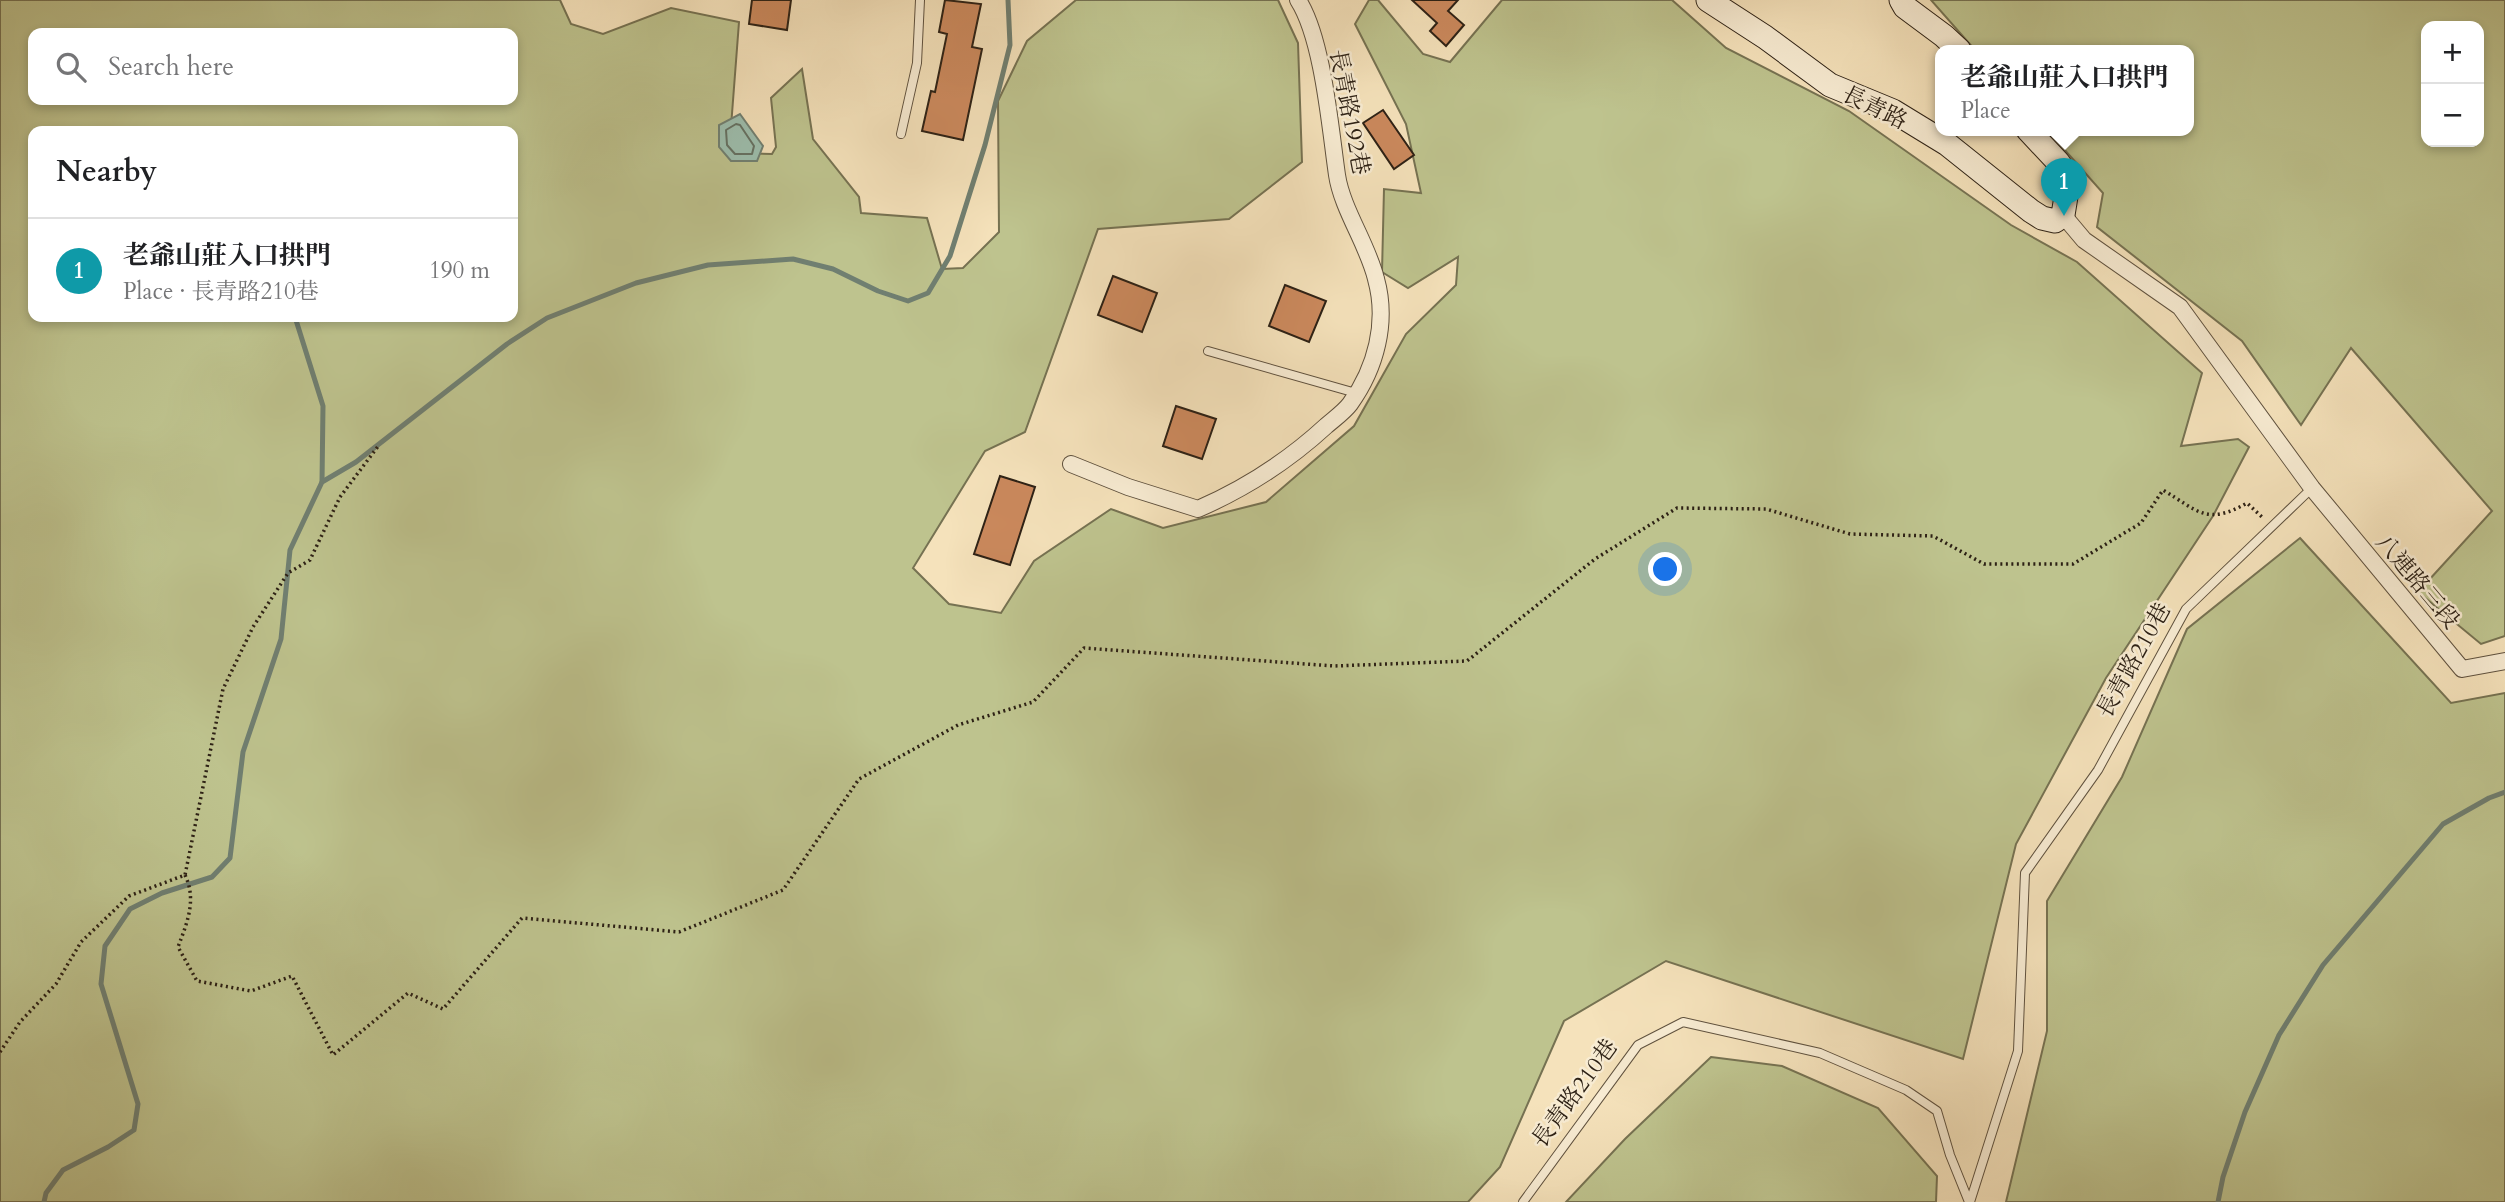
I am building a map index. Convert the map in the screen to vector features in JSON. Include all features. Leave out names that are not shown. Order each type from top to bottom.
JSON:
[{"type":"street","name":"長青路192巷","points":[[1071,464],[1128,487],[1198,509],[1229,496],[1295,454],[1349,405],[1369,372],[1382,327],[1377,279],[1337,178],[1332,134],[1318,61],[1306,13],[1298,0]]},
{"type":"street","name":"長青路","points":[[1707,0],[1765,37],[1830,85],[1893,111],[1947,145],[2042,218],[2055,220],[2063,215]]},
{"type":"street","points":[[1902,0],[1905,7],[1954,45]]},
{"type":"street","points":[[2034,136],[2069,178],[2063,215],[2084,240],[2180,307],[2312,488]]},
{"type":"street","name":"八連路三段","points":[[2312,488],[2462,669],[2505,661]]},
{"type":"lane","points":[[901,134],[917,63],[920,0]]},
{"type":"lane","points":[[1208,351],[1356,393]]},
{"type":"lane","name":"長青路210巷","points":[[1970,1202],[2018,1051],[2025,873],[2098,770],[2186,609],[2312,488]]},
{"type":"lane","name":"長青路210巷","points":[[1523,1202],[1637,1045],[1683,1022],[1820,1053],[1906,1090],[1937,1111],[1950,1155],[1970,1202]]},
{"type":"path","points":[[379,445],[340,497],[310,560],[288,573],[253,627],[223,689],[185,875],[190,884],[191,913],[178,947],[197,981],[251,991],[292,976],[333,1055],[408,993],[443,1009],[522,918],[679,932],[783,890],[859,779],[958,725],[1034,702],[1084,648],[1334,666],[1467,661],[1595,559],[1677,508],[1766,509],[1850,534],[1933,536],[1984,564],[2073,564],[2140,523],[2163,490],[2203,515],[2229,513],[2247,503],[2273,526]]},
{"type":"path","points":[[0,1052],[20,1022],[56,984],[81,942],[128,896],[185,875]]},
{"type":"green space","points":[[0,0],[560,0],[571,24],[603,34],[671,8],[739,22],[729,153],[772,154],[776,147],[771,98],[802,69],[813,139],[859,197],[861,213],[927,218],[942,269],[963,268],[999,232],[998,101],[1027,41],[1076,0],[1278,0],[1298,43],[1302,162],[1229,219],[1098,229],[1025,432],[985,451],[913,568],[949,604],[1001,613],[1034,561],[1111,509],[1163,528],[1266,502],[1354,426],[1406,334],[1456,285],[1458,257],[1408,288],[1382,272],[1384,189],[1421,193],[1406,124],[1355,24],[1369,0],[1378,0],[1423,54],[1450,62],[1502,0],[1672,0],[1726,48],[1849,111],[2011,225],[2077,262],[2202,373],[2181,446],[2238,439],[2249,447],[2213,516],[2106,678],[2016,844],[1963,1059],[1666,961],[1564,1021],[1500,1167],[1468,1202],[0,1202]]},
{"type":"green space","points":[[1931,0],[2505,0],[2505,636],[2481,644],[2418,592],[2492,511],[2351,348],[2301,425],[2242,341],[2097,227],[2103,193],[2052,136],[2194,136],[2194,45],[1971,45]]},
{"type":"green space","points":[[2300,538],[2451,703],[2505,693],[2505,1202],[2006,1202],[2047,1031],[2047,901],[2122,777],[2187,629]]},
{"type":"green space","points":[[1711,1057],[1782,1066],[1878,1108],[1937,1176],[1936,1202],[1566,1202],[1625,1139]]},
{"type":"water","points":[[740,114],[763,146],[757,161],[731,161],[719,147],[719,125]]},
{"type":"building","points":[[752,0],[791,0],[787,30],[749,24]]},
{"type":"building","points":[[945,0],[981,4],[972,47],[982,49],[963,140],[922,131],[931,91],[935,92],[947,34],[939,32]]},
{"type":"building","points":[[1412,0],[1458,0],[1448,11],[1464,25],[1446,46],[1430,31],[1437,23]]},
{"type":"building","points":[[1383,110],[1414,155],[1394,169],[1363,123]]},
{"type":"building","points":[[1113,276],[1157,293],[1142,332],[1098,315]]},
{"type":"building","points":[[1285,285],[1326,301],[1309,342],[1269,326]]},
{"type":"building","points":[[1176,406],[1216,419],[1202,459],[1163,446]]},
{"type":"building","points":[[1000,476],[1035,487],[1010,565],[974,554]]},
{"type":"waterway","points":[[44,1202],[46,1193],[63,1170],[134,1130],[138,1104],[101,984],[105,946],[130,909],[162,893],[212,877],[230,858],[243,752],[281,639],[290,550],[322,482],[356,462],[507,344],[547,318],[636,283],[708,265],[793,259],[833,269],[878,291],[908,301],[928,293],[950,256],[985,145],[1010,45],[1008,0]]},
{"type":"waterway","points":[[297,322],[323,406],[322,482]]},
{"type":"waterway","points":[[2218,1202],[2223,1177],[2245,1112],[2279,1035],[2323,965],[2443,824],[2505,792]]},
{"type":"place","name":"老爺山莊入口拱門","points":[[2064,216]]}]
